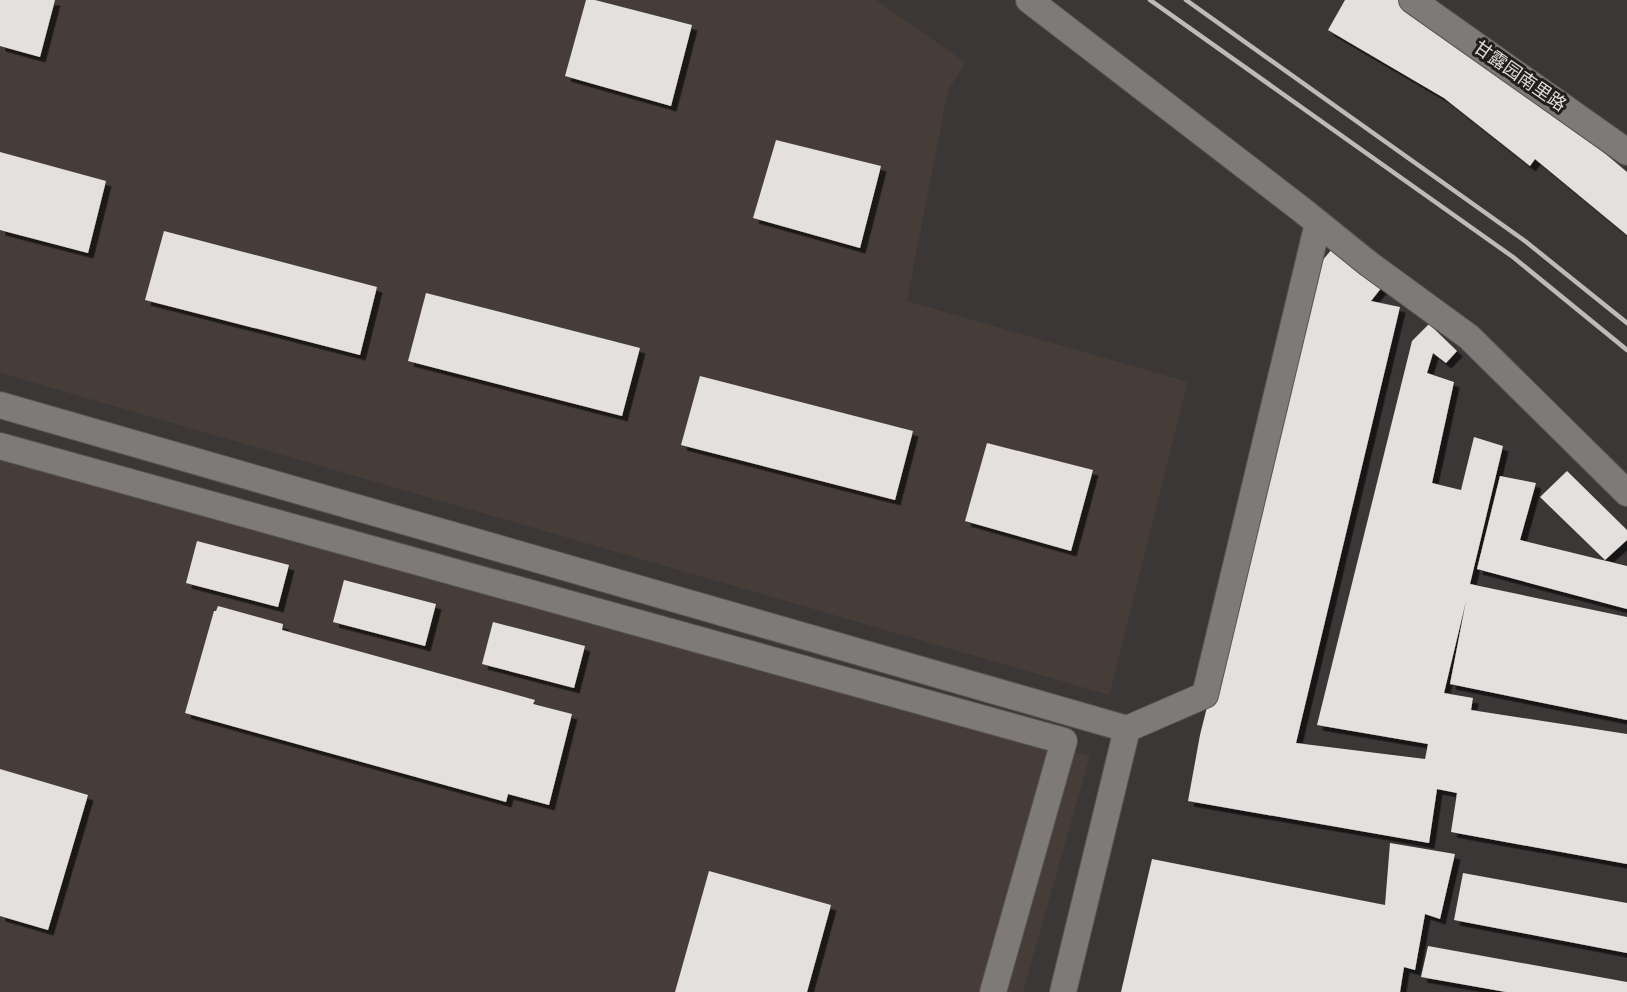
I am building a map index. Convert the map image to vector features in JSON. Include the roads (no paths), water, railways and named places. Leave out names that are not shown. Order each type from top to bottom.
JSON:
[{"type":"street","points":[[1029,0],[1369,264],[1469,337],[1627,494]]},
{"type":"street","name":"甘露园南里路","points":[[1412,0],[1627,152]]},
{"type":"street","points":[[0,405],[1127,729],[1205,695],[1318,223]]},
{"type":"street","points":[[0,446],[1064,741],[993,992]]},
{"type":"street","points":[[1063,992],[1127,729]]},
{"type":"railway","points":[[1150,0],[1513,257],[1627,350]]},
{"type":"railway","points":[[1186,0],[1525,241],[1627,323]]}]
